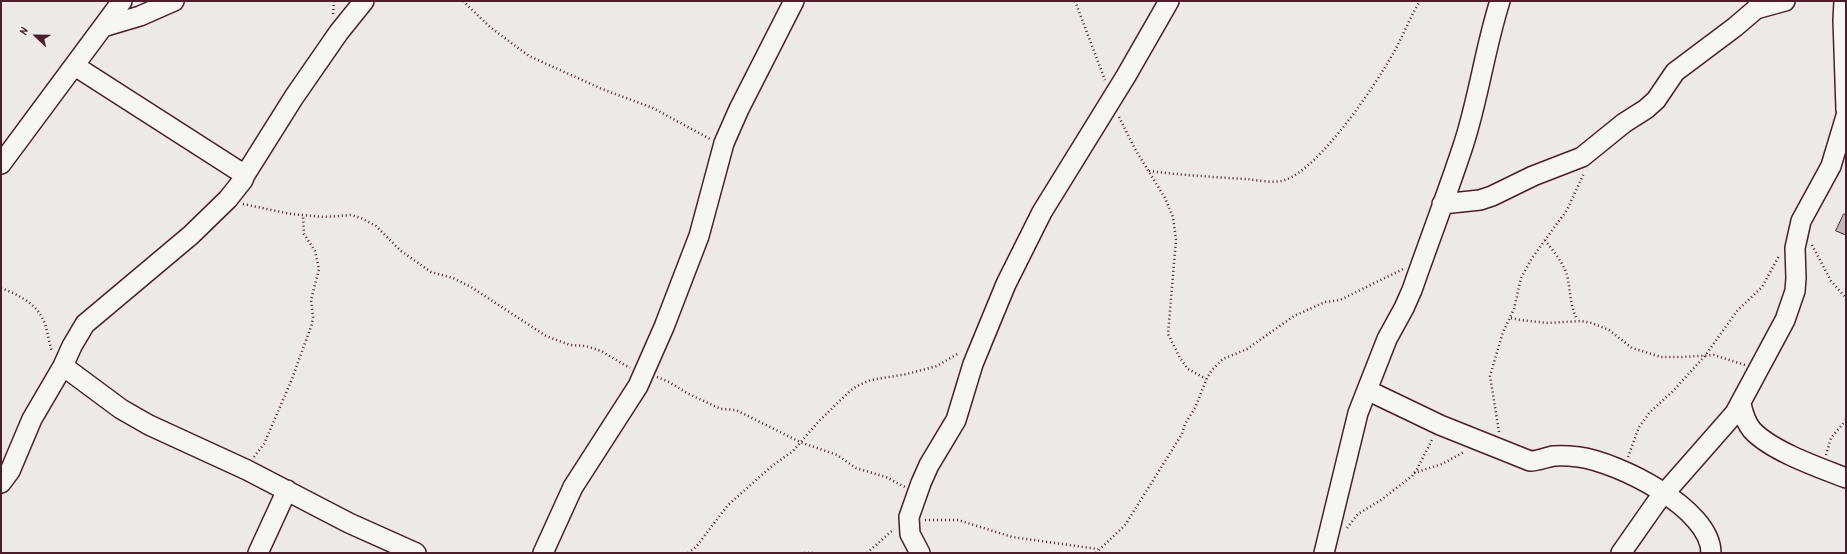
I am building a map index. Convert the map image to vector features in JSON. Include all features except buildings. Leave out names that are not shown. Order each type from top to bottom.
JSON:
[{"type":"street","points":[[1,164],[122,1]]},
{"type":"street","points":[[103,26],[140,16],[174,1]]},
{"type":"street","points":[[1,483],[13,466],[32,419],[63,366],[72,346],[85,324],[191,235],[228,199],[243,180],[294,97],[339,32],[364,1]]},
{"type":"street","points":[[543,553],[573,487],[629,402],[643,374],[664,327],[699,236],[724,143],[739,109],[794,1]]},
{"type":"street","points":[[920,553],[910,534],[909,518],[916,496],[929,465],[956,420],[973,364],[1006,284],[1021,251],[1052,194],[1169,1]]},
{"type":"street","points":[[1324,553],[1349,449],[1366,390],[1387,339],[1404,308],[1464,143],[1478,90],[1491,29],[1500,1]]},
{"type":"street","points":[[1442,204],[1480,200],[1492,196],[1533,176],[1576,160],[1594,148],[1624,123],[1646,109],[1656,100],[1675,72],[1725,36],[1758,5],[1785,1]]},
{"type":"street","points":[[1844,1],[1843,20],[1846,110]]},
{"type":"street","points":[[75,66],[245,175]]},
{"type":"street","points":[[1621,553],[1645,517],[1731,418],[1741,404],[1785,320],[1791,304],[1796,278],[1795,248],[1800,225],[1831,166],[1846,116]]},
{"type":"street","points":[[63,366],[99,394],[144,421],[247,470],[350,523],[416,553]]},
{"type":"street","points":[[1366,390],[1479,442],[1530,461],[1538,461],[1556,456],[1582,457],[1622,472],[1666,494],[1683,506],[1700,524],[1709,540],[1711,553]]},
{"type":"street","points":[[1741,404],[1744,416],[1753,431],[1786,452],[1822,469],[1846,478]]},
{"type":"street","points":[[258,553],[287,490]]},
{"type":"path","points":[[463,1],[490,27],[529,56],[602,89],[653,108],[705,137],[724,143]]},
{"type":"path","points":[[1075,1],[1122,125],[1171,210],[1176,240],[1172,294],[1167,329],[1168,334],[1180,358],[1188,369],[1206,379]]},
{"type":"path","points":[[1149,171],[1208,178],[1274,182],[1285,180],[1300,171],[1316,159],[1364,99],[1393,53],[1420,1]]},
{"type":"path","points":[[1504,452],[1499,434],[1490,376],[1503,332],[1511,318],[1523,273],[1567,210],[1594,148]]},
{"type":"path","points":[[228,199],[272,211],[333,217],[351,215],[361,218],[376,226],[400,251],[421,265],[436,274],[453,278],[471,287],[539,332],[565,343],[586,346],[601,351],[625,366],[643,374],[669,382],[687,393],[721,409],[736,410],[800,442],[830,452],[856,468],[886,477],[903,486],[916,496]]},
{"type":"path","points":[[247,470],[256,453],[264,444],[292,379],[312,324],[313,318],[311,300],[319,269],[315,251],[304,234],[303,215]]},
{"type":"path","points":[[1800,225],[1831,281],[1846,298]]},
{"type":"path","points":[[1545,240],[1566,274],[1570,303],[1578,320]]},
{"type":"path","points":[[1622,472],[1639,427],[1650,412],[1672,392],[1705,356],[1737,311],[1765,283],[1780,254]]},
{"type":"path","points":[[1096,553],[1098,549],[1126,524],[1182,434],[1185,424],[1195,408],[1206,379],[1212,370],[1224,359],[1247,349],[1288,320],[1319,305],[1340,300],[1422,259]]},
{"type":"path","points":[[1,288],[19,295],[29,302],[40,314],[45,323],[53,355],[63,366]]},
{"type":"path","points":[[1511,318],[1548,323],[1578,320],[1592,323],[1608,330],[1632,348],[1661,357],[1714,355],[1726,358],[1758,371]]},
{"type":"path","points":[[688,553],[696,547],[728,505],[772,466],[793,451],[841,399],[859,385],[871,380],[907,374],[937,366],[961,352]]},
{"type":"path","points":[[1822,469],[1831,438],[1846,420]]},
{"type":"path","points":[[1413,474],[1440,425]]},
{"type":"path","points":[[1347,529],[1358,514],[1381,500],[1413,474],[1442,464],[1479,442]]},
{"type":"path","points":[[867,553],[897,525],[909,518],[919,520],[958,520],[1012,537],[1098,549]]},
{"type":"path","points":[[804,553],[814,553]]}]
